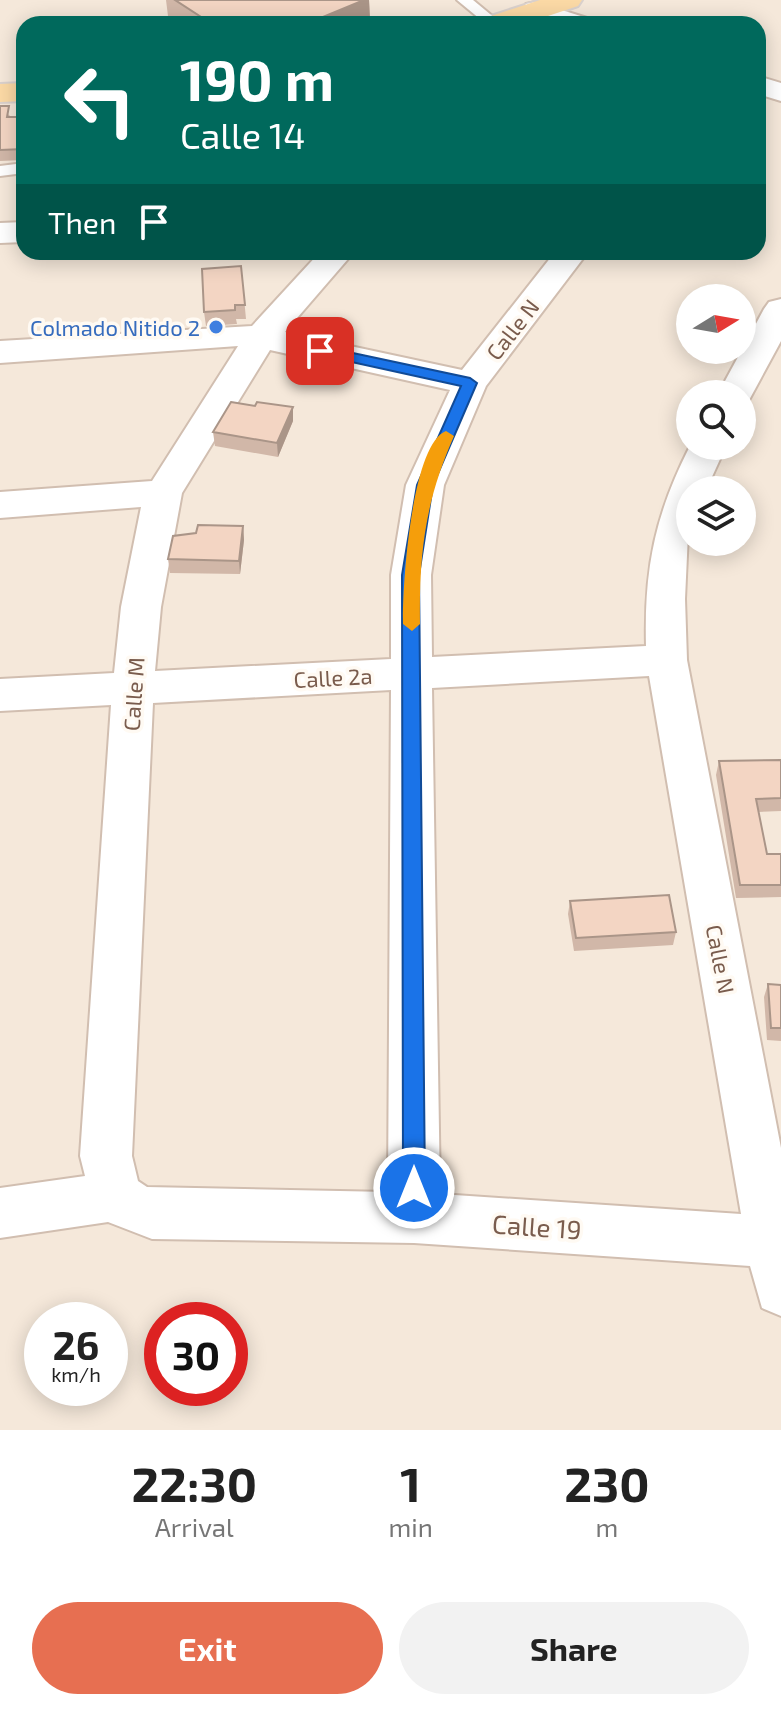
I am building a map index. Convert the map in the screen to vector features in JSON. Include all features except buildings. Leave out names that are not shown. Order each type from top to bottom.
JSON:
[{"type":"street","name":"Calle M","points":[[115,1196],[106,1156],[133,688],[141,607],[163,493],[261,337],[331,260]]},
{"type":"street","name":"Calle N","points":[[414,1218],[411,575],[425,485],[470,383],[566,260]]},
{"type":"street","points":[[743,380],[781,309]]},
{"type":"street","points":[[0,352],[187,337],[261,337],[470,383]]},
{"type":"street","name":"Calle N","points":[[701,460],[682,495],[669,540],[664,585],[667,660],[776,1265]]},
{"type":"street","points":[[0,505],[163,493]]},
{"type":"street","name":"Calle 2a","points":[[0,695],[667,660]]},
{"type":"street","points":[[0,1213],[115,1196]]},
{"type":"street","name":"Calle 19","points":[[115,1196],[134,1209],[152,1214],[414,1218],[776,1265]]},
{"type":"lane","points":[[464,0],[485,16]]},
{"type":"shaded area","points":[[0,0],[781,0],[781,1430],[0,1430]]},
{"type":"slow traffic","points":[[412,624],[411,575],[425,485],[446,436]]},
{"type":"place","name":"Colmado Nitido 2","points":[[216,327]]},
{"type":"route","points":[[320,351],[470,383],[425,485],[411,575],[414,1188]]}]
